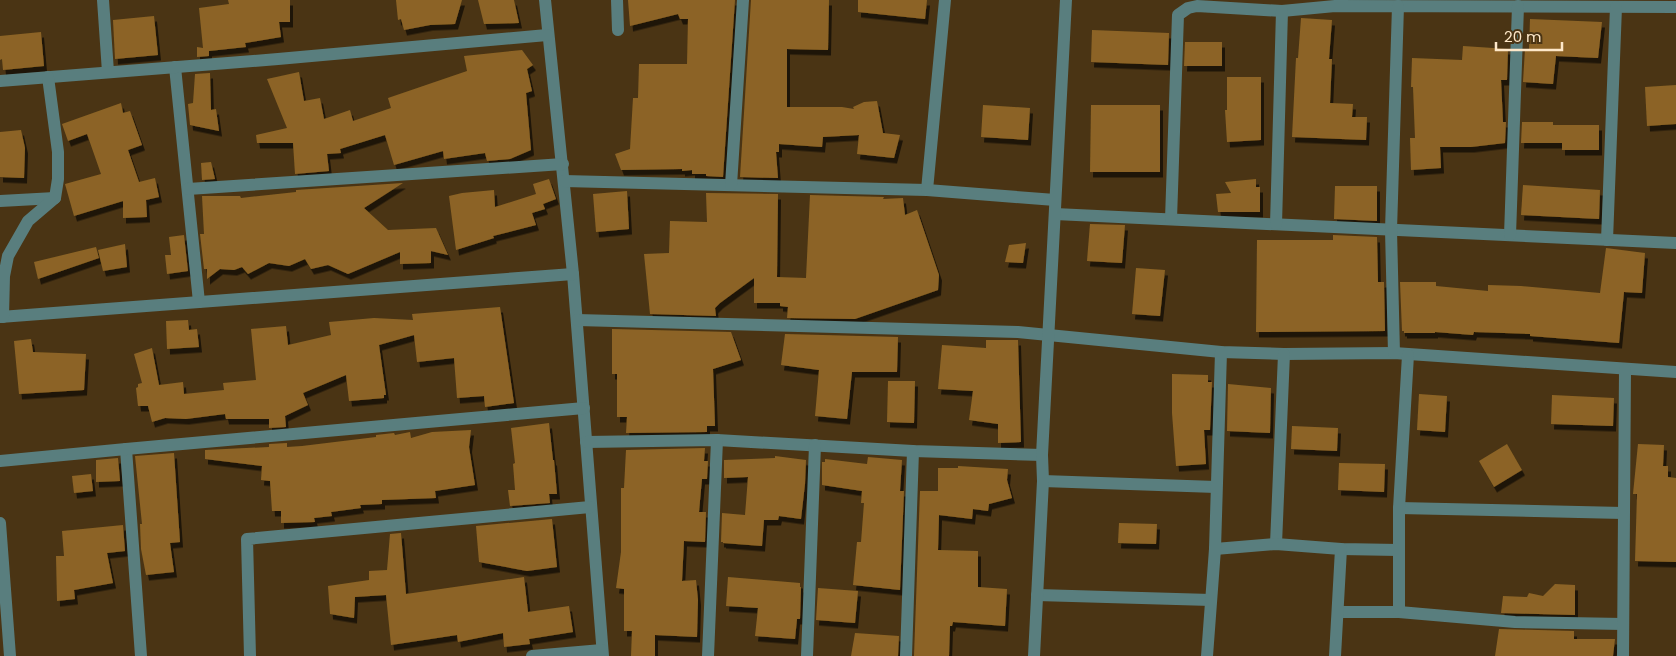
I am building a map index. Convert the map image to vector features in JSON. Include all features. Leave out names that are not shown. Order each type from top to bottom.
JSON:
[{"type":"street","points":[[103,0],[108,72]]},
{"type":"street","points":[[532,656],[602,653],[573,274],[545,0]]},
{"type":"street","points":[[617,0],[618,30]]},
{"type":"street","points":[[731,185],[743,0]]},
{"type":"street","points":[[927,190],[945,0]]},
{"type":"street","points":[[1034,656],[1043,481],[1042,454],[1050,335],[1066,0]]},
{"type":"street","points":[[1171,219],[1178,15],[1188,8],[1197,6],[1282,11],[1335,3],[1398,6],[1518,6],[1574,3],[1616,7],[1676,8]]},
{"type":"street","points":[[1394,353],[1391,230],[1398,6]]},
{"type":"street","points":[[1510,235],[1518,6]]},
{"type":"street","points":[[1607,240],[1616,7]]},
{"type":"street","points":[[1276,224],[1282,11]]},
{"type":"street","points":[[0,81],[548,35]]},
{"type":"street","points":[[175,67],[199,302]]},
{"type":"street","points":[[48,77],[58,152],[58,179],[55,198],[28,221],[8,256],[4,276],[2,317],[573,274]]},
{"type":"street","points":[[188,189],[562,164]]},
{"type":"street","points":[[564,181],[927,190],[1055,200]]},
{"type":"street","points":[[0,201],[55,198]]},
{"type":"street","points":[[1055,214],[1676,243]]},
{"type":"street","points":[[577,320],[1018,332],[1221,352],[1284,354],[1394,353],[1676,372]]},
{"type":"street","points":[[1207,656],[1215,549],[1221,352]]},
{"type":"street","points":[[1276,544],[1284,354]]},
{"type":"street","points":[[1399,612],[1399,508],[1408,355]]},
{"type":"street","points":[[1622,656],[1625,370]]},
{"type":"street","points":[[0,461],[584,408]]},
{"type":"street","points":[[586,442],[717,440],[913,451],[1042,454]]},
{"type":"street","points":[[708,656],[717,440]]},
{"type":"street","points":[[807,656],[815,445]]},
{"type":"street","points":[[126,449],[141,656]]},
{"type":"street","points":[[906,656],[913,451]]},
{"type":"street","points":[[1043,481],[1216,487]]},
{"type":"street","points":[[250,656],[248,539],[590,507]]},
{"type":"street","points":[[1399,508],[1623,513]]},
{"type":"street","points":[[0,523],[10,656]]},
{"type":"street","points":[[1215,549],[1276,544],[1341,549],[1398,550]]},
{"type":"street","points":[[1335,656],[1341,549]]},
{"type":"street","points":[[1037,595],[1211,600]]},
{"type":"street","points":[[1338,612],[1399,612],[1515,622],[1623,624]]},
{"type":"building","points":[[228,0],[290,0],[290,22],[279,22],[281,37],[245,43],[246,47],[209,51],[209,56],[197,57],[197,47],[203,48],[199,8],[229,4]]},
{"type":"building","points":[[396,0],[462,0],[455,24],[430,25],[404,30],[401,19],[398,20]]},
{"type":"building","points":[[478,0],[514,0],[519,23],[484,24]]},
{"type":"building","points":[[628,0],[735,0],[723,177],[692,174],[692,170],[682,171],[682,169],[621,170],[615,154],[630,149],[633,98],[638,98],[639,64],[687,64],[688,19],[680,19],[678,14],[630,26]]},
{"type":"building","points":[[751,0],[829,0],[828,50],[787,49],[787,107],[842,107],[854,109],[853,107],[864,102],[877,101],[883,133],[900,135],[894,158],[857,154],[859,135],[823,137],[822,147],[779,144],[779,152],[776,152],[778,178],[740,177]]},
{"type":"building","points":[[858,0],[927,0],[925,19],[858,12]]},
{"type":"building","points":[[154,16],[158,55],[115,59],[113,20]]},
{"type":"building","points":[[1301,18],[1332,20],[1329,59],[1332,59],[1330,103],[1353,104],[1352,117],[1367,117],[1366,140],[1292,137],[1296,58],[1298,58]]},
{"type":"building","points":[[1530,19],[1602,22],[1598,58],[1556,56],[1553,84],[1523,82],[1525,49],[1529,50]]},
{"type":"building","points":[[1092,30],[1169,33],[1168,65],[1091,62]]},
{"type":"building","points":[[41,32],[44,66],[3,70],[2,59],[0,60],[0,36]]},
{"type":"building","points":[[1185,42],[1222,42],[1222,66],[1184,66]]},
{"type":"building","points":[[1463,46],[1508,49],[1507,80],[1501,80],[1503,122],[1506,122],[1505,143],[1471,147],[1440,147],[1441,168],[1411,170],[1410,138],[1415,138],[1413,87],[1411,87],[1412,58],[1462,60]]},
{"type":"building","points":[[522,50],[533,65],[527,69],[532,91],[526,93],[531,150],[510,159],[487,161],[485,153],[444,159],[443,151],[394,165],[385,135],[340,149],[341,153],[327,154],[329,171],[295,174],[293,143],[257,143],[256,135],[287,128],[267,79],[299,72],[304,101],[320,98],[324,119],[350,110],[353,121],[391,108],[388,98],[467,71],[464,56]]},
{"type":"building","points":[[210,73],[211,110],[216,109],[219,131],[190,125],[188,104],[193,103],[195,74]]},
{"type":"building","points":[[1227,77],[1261,77],[1261,140],[1227,142],[1225,110],[1227,110]]},
{"type":"building","points":[[1676,85],[1676,124],[1647,126],[1645,87]]},
{"type":"building","points":[[121,103],[123,113],[130,111],[142,145],[128,150],[139,182],[155,178],[159,197],[146,200],[147,217],[123,218],[123,201],[74,216],[65,184],[101,174],[87,134],[68,141],[62,124]]},
{"type":"building","points":[[983,105],[1030,108],[1028,140],[981,137]]},
{"type":"building","points":[[1091,105],[1160,105],[1160,172],[1090,172]]},
{"type":"building","points":[[1522,122],[1553,122],[1553,125],[1599,125],[1599,150],[1562,150],[1562,143],[1521,143]]},
{"type":"building","points":[[21,130],[25,148],[24,178],[0,177],[0,132]]},
{"type":"building","points":[[211,162],[215,179],[202,180],[201,163]]},
{"type":"building","points":[[549,179],[556,199],[543,204],[545,209],[532,213],[536,225],[493,236],[494,238],[456,250],[449,196],[494,190],[495,207],[536,194],[533,184]]},
{"type":"building","points":[[1256,179],[1256,187],[1260,187],[1260,212],[1218,212],[1216,194],[1231,193],[1225,182]]},
{"type":"building","points":[[403,183],[364,208],[388,230],[436,228],[448,255],[431,251],[431,263],[400,264],[400,252],[348,274],[328,265],[311,269],[305,259],[289,266],[269,263],[248,274],[242,267],[234,270],[220,269],[207,279],[207,269],[204,269],[200,234],[204,234],[202,196],[240,196],[241,198],[296,192],[296,190]]},
{"type":"building","points":[[1523,185],[1600,190],[1599,219],[1521,215]]},
{"type":"building","points":[[1335,186],[1377,186],[1377,221],[1334,219]]},
{"type":"building","points":[[627,191],[629,229],[596,232],[593,194]]},
{"type":"building","points":[[706,193],[778,194],[777,277],[806,278],[810,195],[884,197],[883,199],[903,198],[905,215],[917,210],[939,275],[938,290],[855,319],[787,318],[788,307],[780,306],[780,303],[754,303],[754,278],[715,308],[716,316],[650,314],[644,254],[669,253],[670,221],[707,222]]},
{"type":"building","points":[[1090,224],[1125,225],[1122,263],[1087,261]]},
{"type":"building","points":[[184,235],[188,271],[167,274],[165,255],[171,255],[169,237]]},
{"type":"building","points":[[1333,235],[1377,237],[1378,282],[1384,282],[1385,331],[1256,332],[1257,240],[1333,240]]},
{"type":"building","points":[[1026,243],[1023,263],[1005,262],[1009,245]]},
{"type":"building","points":[[125,244],[127,267],[103,271],[98,250]]},
{"type":"building","points":[[96,247],[99,258],[38,279],[34,262]]},
{"type":"building","points":[[1606,248],[1645,253],[1642,293],[1624,292],[1619,343],[1530,336],[1530,334],[1474,332],[1473,335],[1435,332],[1404,333],[1402,331],[1400,282],[1436,282],[1436,286],[1488,291],[1488,285],[1600,293]]},
{"type":"building","points":[[1136,268],[1165,270],[1160,316],[1132,314]]},
{"type":"building","points":[[500,307],[514,403],[485,407],[484,396],[457,398],[454,358],[417,362],[414,335],[379,345],[386,395],[384,395],[384,398],[349,401],[346,375],[303,393],[308,405],[285,416],[286,427],[269,428],[269,419],[226,419],[225,414],[186,419],[165,418],[152,422],[148,406],[138,406],[136,388],[138,384],[142,383],[134,354],[152,348],[159,385],[183,382],[184,394],[224,390],[223,383],[256,380],[251,329],[286,326],[288,345],[331,335],[329,322],[374,318],[413,320],[412,314]]},
{"type":"building","points":[[188,320],[189,330],[197,329],[199,347],[167,349],[166,321]]},
{"type":"building","points":[[612,329],[731,332],[741,360],[713,369],[715,426],[707,426],[707,432],[626,433],[627,417],[617,417],[617,374],[612,374]]},
{"type":"building","points":[[785,334],[898,337],[897,372],[852,372],[847,419],[815,416],[819,370],[781,365]]},
{"type":"building","points":[[31,339],[33,352],[86,354],[84,390],[19,394],[14,341]]},
{"type":"building","points":[[986,340],[1018,340],[1021,442],[998,443],[998,424],[969,420],[973,391],[938,389],[942,345],[986,348]]},
{"type":"building","points":[[1172,374],[1208,375],[1208,382],[1212,382],[1210,430],[1204,430],[1206,464],[1176,466],[1172,413]]},
{"type":"building","points":[[888,381],[915,381],[914,423],[887,422]]},
{"type":"building","points":[[1228,384],[1271,388],[1270,433],[1227,431]]},
{"type":"building","points":[[1419,394],[1447,396],[1445,432],[1417,430]]},
{"type":"building","points":[[1552,395],[1614,398],[1613,426],[1551,424]]},
{"type":"building","points":[[549,423],[557,494],[549,494],[550,503],[510,506],[508,490],[515,490],[513,464],[515,463],[511,428]]},
{"type":"building","points":[[1292,426],[1338,428],[1337,451],[1291,449]]},
{"type":"building","points":[[471,430],[469,447],[475,485],[435,491],[436,498],[382,500],[382,504],[360,505],[361,508],[331,512],[332,516],[314,518],[315,522],[281,523],[281,511],[272,511],[270,481],[261,480],[262,466],[205,459],[205,450],[269,447],[269,444],[287,443],[287,447],[302,446],[410,432],[411,438],[432,432]]},
{"type":"building","points":[[1507,444],[1522,470],[1494,487],[1479,461]]},
{"type":"building","points":[[1638,444],[1664,445],[1663,466],[1668,466],[1668,477],[1676,478],[1676,562],[1635,561],[1637,494],[1633,494]]},
{"type":"building","points":[[705,448],[704,461],[708,461],[707,479],[702,479],[699,512],[706,512],[705,542],[684,541],[682,581],[696,580],[698,600],[697,637],[655,635],[655,656],[631,656],[632,631],[624,631],[624,589],[616,588],[621,552],[621,488],[624,488],[626,450]]},
{"type":"building","points":[[174,453],[180,542],[170,543],[174,572],[146,575],[141,549],[140,524],[142,524],[135,456]]},
{"type":"building","points":[[775,456],[806,460],[801,519],[779,516],[778,520],[764,520],[762,546],[721,542],[722,513],[745,515],[748,477],[724,478],[724,460],[775,458]]},
{"type":"building","points":[[868,457],[902,460],[900,491],[904,491],[900,590],[853,585],[857,542],[861,542],[864,503],[861,503],[862,491],[822,485],[822,462],[825,462],[825,459],[867,464]]},
{"type":"building","points":[[118,458],[120,481],[96,482],[96,460]]},
{"type":"building","points":[[1339,463],[1385,464],[1384,492],[1338,490]]},
{"type":"building","points":[[958,466],[1008,469],[1007,480],[1012,498],[989,504],[988,511],[973,509],[972,519],[939,515],[938,550],[978,551],[978,587],[1007,589],[1005,626],[953,622],[952,626],[950,626],[949,656],[914,656],[920,491],[938,491],[938,468],[958,468]]},
{"type":"building","points":[[91,474],[93,491],[74,493],[72,476]]},
{"type":"building","points":[[552,519],[557,567],[527,571],[479,562],[476,526]]},
{"type":"building","points":[[1119,523],[1157,524],[1156,544],[1118,543]]},
{"type":"building","points":[[123,525],[125,551],[107,553],[113,583],[74,590],[75,599],[57,601],[56,556],[64,556],[62,531]]},
{"type":"building","points":[[401,533],[406,594],[524,577],[528,612],[569,606],[573,632],[529,639],[530,644],[504,647],[503,633],[458,642],[457,635],[391,645],[386,595],[355,597],[354,618],[330,614],[328,586],[369,580],[369,571],[387,570],[390,534]]},
{"type":"building","points":[[728,577],[800,583],[800,619],[797,619],[795,639],[755,636],[758,608],[726,606]]},
{"type":"building","points":[[1555,584],[1575,585],[1575,615],[1501,613],[1503,596],[1527,597],[1529,593],[1543,596]]},
{"type":"building","points":[[818,588],[858,591],[855,623],[816,620]]},
{"type":"building","points":[[1499,629],[1574,631],[1574,639],[1615,639],[1613,656],[1495,656]]},
{"type":"building","points":[[855,633],[899,636],[898,656],[851,656]]}]
